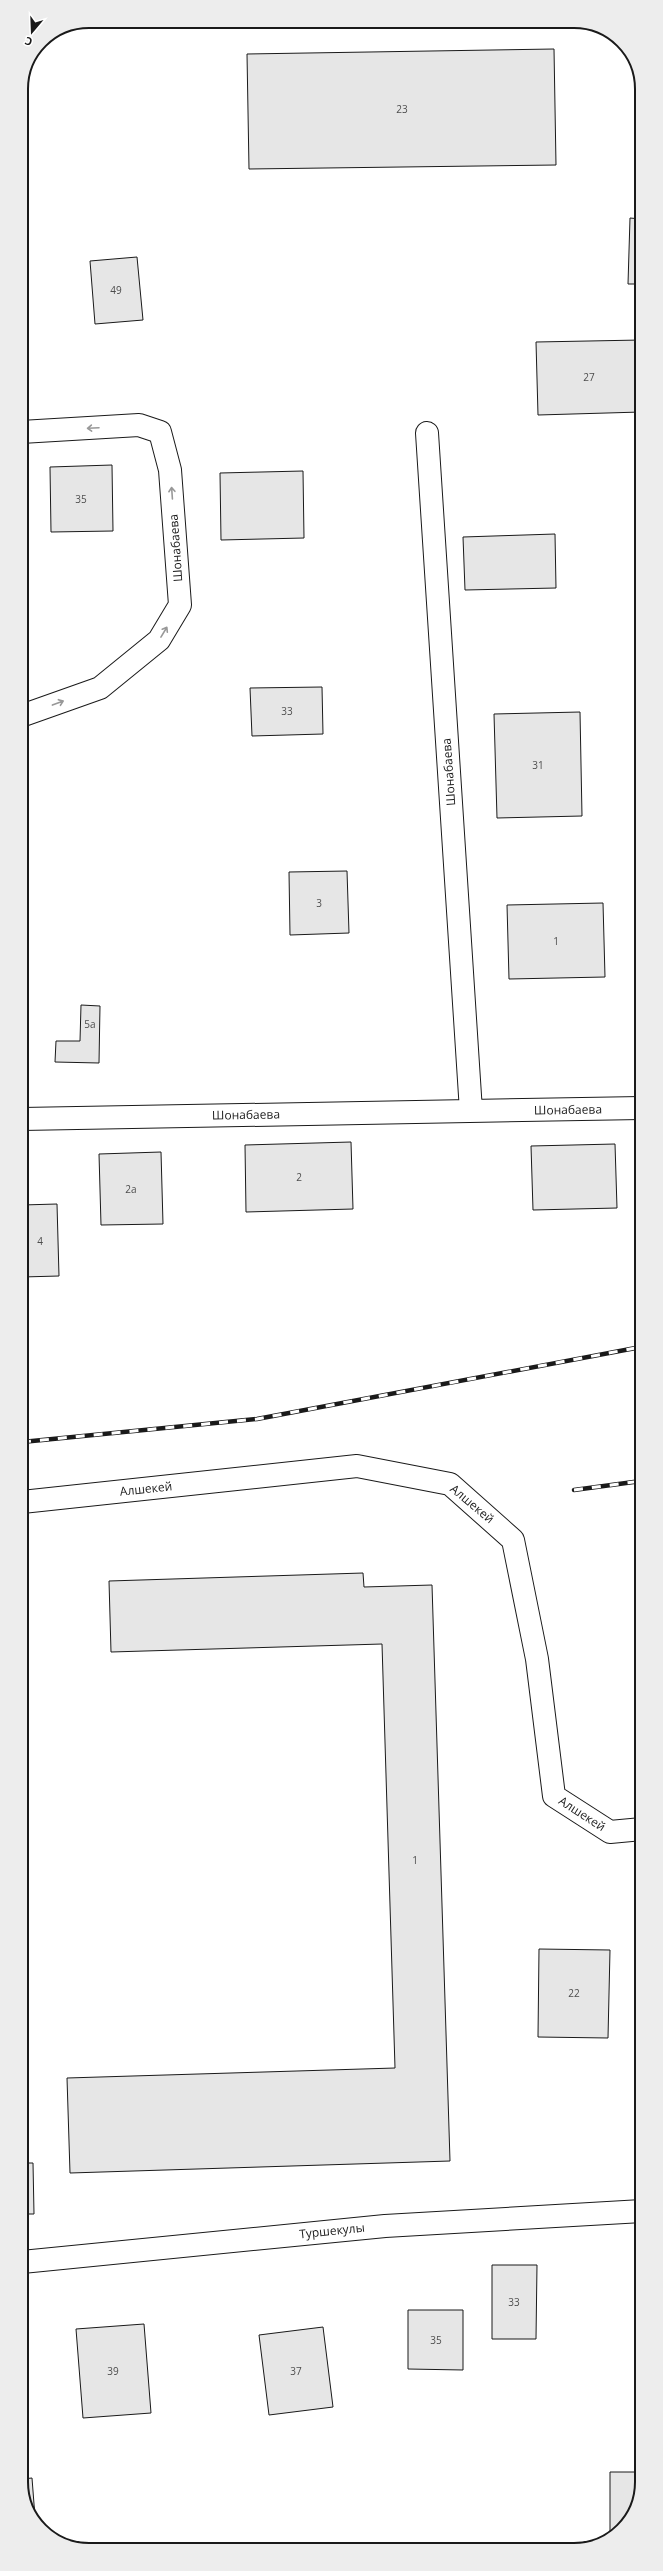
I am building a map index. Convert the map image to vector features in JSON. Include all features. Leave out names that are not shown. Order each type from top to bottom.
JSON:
[{"type":"street","name":"Шонабаева","points":[[28,432],[139,425],[160,432],[170,470],[180,605],[159,640],[100,688],[28,714]]},
{"type":"street","name":"Шонабаева","points":[[427,432],[471,1112]]},
{"type":"street","name":"Шонабаева","points":[[28,1119],[635,1108]]},
{"type":"street","name":"Алшекей","points":[[28,1501],[358,1466],[450,1484],[513,1540],[537,1659],[554,1796],[610,1832],[635,1830]]},
{"type":"street","name":"Туршекулы","points":[[28,2261],[385,2226],[635,2211]]},
{"type":"building","points":[[554,49],[556,165],[249,169],[247,54]]},
{"type":"building","points":[[630,218],[635,218],[635,284],[628,284]]},
{"type":"building","points":[[137,257],[143,320],[95,324],[90,261]]},
{"type":"building","points":[[635,340],[635,412],[538,415],[536,342]]},
{"type":"building","points":[[112,465],[113,531],[51,532],[50,467]]},
{"type":"building","points":[[303,471],[304,538],[221,540],[220,473]]},
{"type":"building","points":[[555,534],[556,588],[465,590],[463,537]]},
{"type":"building","points":[[322,687],[323,734],[252,736],[250,688]]},
{"type":"building","points":[[580,712],[582,816],[497,818],[494,714]]},
{"type":"building","points":[[347,871],[349,933],[290,935],[289,872]]},
{"type":"building","points":[[603,903],[605,977],[509,979],[507,905]]},
{"type":"building","points":[[81,1005],[100,1006],[99,1063],[55,1062],[56,1041],[80,1041]]},
{"type":"building","points":[[351,1142],[353,1209],[246,1212],[245,1145]]},
{"type":"building","points":[[615,1144],[617,1208],[533,1210],[531,1146]]},
{"type":"building","points":[[161,1152],[163,1224],[101,1225],[99,1154]]},
{"type":"building","points":[[57,1204],[59,1276],[28,1277],[28,1205]]},
{"type":"building","points":[[363,1573],[364,1587],[432,1585],[450,2161],[70,2173],[67,2078],[395,2068],[382,1644],[111,1652],[109,1581]]},
{"type":"building","points":[[539,1949],[610,1950],[608,2038],[538,2037]]},
{"type":"building","points":[[28,2163],[33,2163],[34,2214],[28,2214]]},
{"type":"building","points":[[492,2265],[537,2265],[536,2339],[492,2339]]},
{"type":"building","points":[[408,2310],[463,2310],[463,2370],[408,2369]]},
{"type":"building","points":[[144,2324],[151,2413],[83,2418],[76,2329]]},
{"type":"building","points":[[323,2327],[333,2407],[269,2415],[259,2335]]},
{"type":"building","points":[[610,2472],[635,2472],[632,2502],[627,2513],[610,2531]]},
{"type":"building","points":[[28,2478],[32,2478],[34,2510],[29,2494]]},
{"type":"railway","points":[[28,1441],[257,1419],[635,1348]]},
{"type":"railway","points":[[574,1490],[635,1482]]}]
